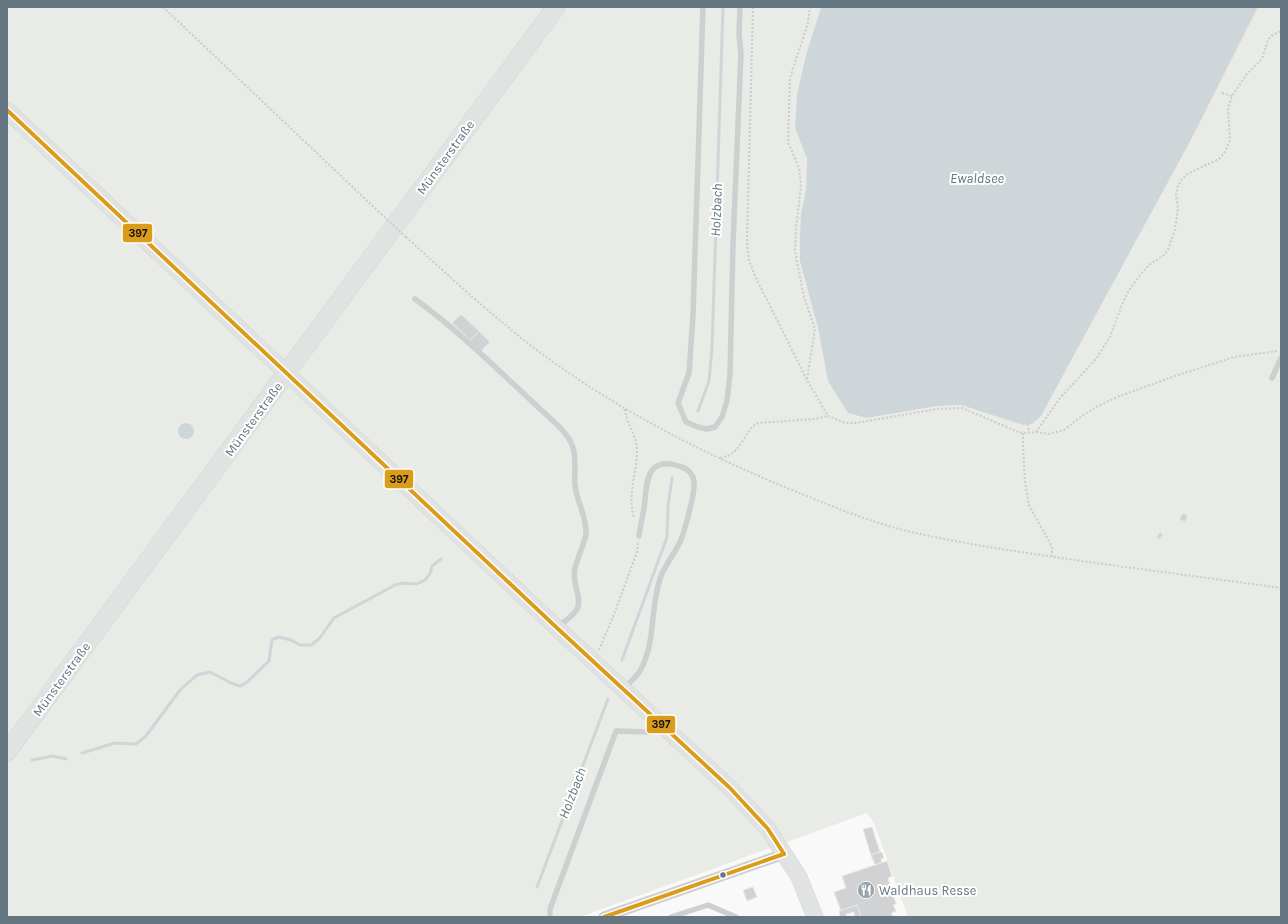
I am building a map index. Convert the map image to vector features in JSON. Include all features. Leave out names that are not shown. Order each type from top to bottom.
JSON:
[{"type":"main road","name":"Münsterstraße","points":[[7,752],[556,7]]},
{"type":"main road","points":[[7,110],[623,690],[730,788],[768,829],[799,877],[815,917]]},
{"type":"street","points":[[604,917],[784,854]]},
{"type":"lane","points":[[703,7],[693,315],[689,373],[678,403],[686,422],[707,429],[715,427],[722,417],[727,401],[730,374],[733,244],[741,53],[739,35],[740,7]]},
{"type":"lane","points":[[415,300],[439,317],[521,391],[566,434],[572,444],[574,453],[575,486],[585,521],[586,535],[574,570],[579,604],[577,610],[569,618],[556,627]]},
{"type":"lane","points":[[1272,378],[1281,358]]},
{"type":"lane","points":[[623,690],[640,671],[648,650],[660,579],[679,544],[683,532],[694,490],[694,482],[692,475],[683,466],[664,463],[657,465],[651,471],[647,481],[639,536]]},
{"type":"lane","points":[[550,917],[550,909],[616,731],[648,732],[660,723]]},
{"type":"lane","points":[[671,917],[708,905],[736,917]]},
{"type":"path","points":[[163,7],[381,214],[504,324],[539,351],[625,409],[718,458],[760,478],[855,515],[898,528],[951,540],[1052,557],[1281,588]]},
{"type":"path","points":[[753,7],[747,242],[750,260],[755,276],[807,380],[828,416]]},
{"type":"path","points":[[807,380],[815,329],[804,297],[796,250],[796,229],[801,185],[799,168],[788,142],[790,78],[808,23],[810,7]]},
{"type":"path","points":[[1036,432],[1060,398],[1096,359],[1110,337],[1121,306],[1129,290],[1149,265],[1164,255],[1168,250],[1175,229],[1178,209],[1176,195],[1178,186],[1182,179],[1189,173],[1219,160],[1225,152],[1230,140],[1228,109],[1232,96],[1247,74],[1262,59],[1268,40],[1271,36],[1281,31]]},
{"type":"path","points":[[1222,93],[1232,96]]},
{"type":"path","points":[[718,458],[730,455],[742,443],[750,429],[758,423],[814,419],[828,416],[845,423],[856,424],[937,409],[962,408],[1024,433],[1036,432],[1048,434],[1064,430],[1096,407],[1117,397],[1169,378],[1234,357],[1281,350]]},
{"type":"path","points":[[594,662],[613,617],[637,552],[639,536],[631,505],[631,492],[637,450],[625,409]]},
{"type":"path","points":[[1027,420],[1029,433]]},
{"type":"path","points":[[1024,433],[1023,448],[1025,481],[1029,505],[1052,547],[1052,557]]},
{"type":"shaded area","points":[[7,7],[821,7],[806,55],[797,94],[795,128],[807,159],[806,189],[801,214],[800,232],[810,295],[828,381],[867,418],[937,406],[961,405],[1023,425],[1041,416],[1193,136],[1258,7],[1281,7],[1281,917],[908,917],[874,823],[867,813],[580,917],[7,917]]},
{"type":"water","name":"Ewaldsee","points":[[821,7],[1258,7],[1193,136],[1041,416],[1032,424],[1023,425],[961,405],[937,406],[867,418],[848,413],[828,381],[818,328],[800,261],[801,214],[806,189],[807,159],[795,128],[797,94],[806,55]]},
{"type":"water","points":[[186,423],[193,428],[194,431],[189,438],[186,439],[179,434],[178,431],[183,424]]},
{"type":"building","points":[[461,314],[479,331],[470,340],[452,323]]},
{"type":"building","points":[[479,331],[490,342],[481,351],[470,340]]},
{"type":"building","points":[[1183,513],[1188,516],[1185,522],[1179,519]]},
{"type":"building","points":[[1160,532],[1163,534],[1160,539],[1156,538]]},
{"type":"building","points":[[872,827],[880,852],[871,855],[863,829]]},
{"type":"building","points":[[882,852],[884,858],[881,859],[882,862],[875,865],[871,855]]},
{"type":"building","name":"Waldhaus Resse","points":[[887,861],[892,876],[888,878],[896,904],[893,905],[896,911],[891,913],[893,917],[861,917],[857,905],[841,911],[834,892],[846,888],[842,876]]},
{"type":"building","points":[[753,887],[757,897],[747,901],[743,890]]},
{"type":"building","points":[[857,905],[861,917],[855,917],[854,912],[846,914],[847,917],[840,917],[839,911]]},
{"type":"waterway","name":"Holzbach","points":[[698,411],[709,381],[712,348],[723,7]]},
{"type":"waterway","name":"Holzbach","points":[[622,660],[667,537],[668,506],[672,478]]},
{"type":"waterway","points":[[82,753],[115,743],[136,744],[146,736],[180,690],[197,675],[210,672],[240,686],[246,683],[269,661],[272,640],[279,637],[291,640],[300,645],[311,645],[319,639],[334,618],[395,585],[404,583],[417,584],[425,580],[430,574],[432,566],[441,559]]},
{"type":"waterway","name":"Holzbach","points":[[537,887],[608,699]]},
{"type":"waterway","points":[[32,760],[53,756],[66,759]]},
{"type":"transit line","name":"397","points":[[7,110],[556,627],[730,788],[768,829],[784,854]]},
{"type":"transit line","name":"397","points":[[604,917],[784,854]]},
{"type":"place","name":"Waldhaus Resse","points":[[866,890]]}]
